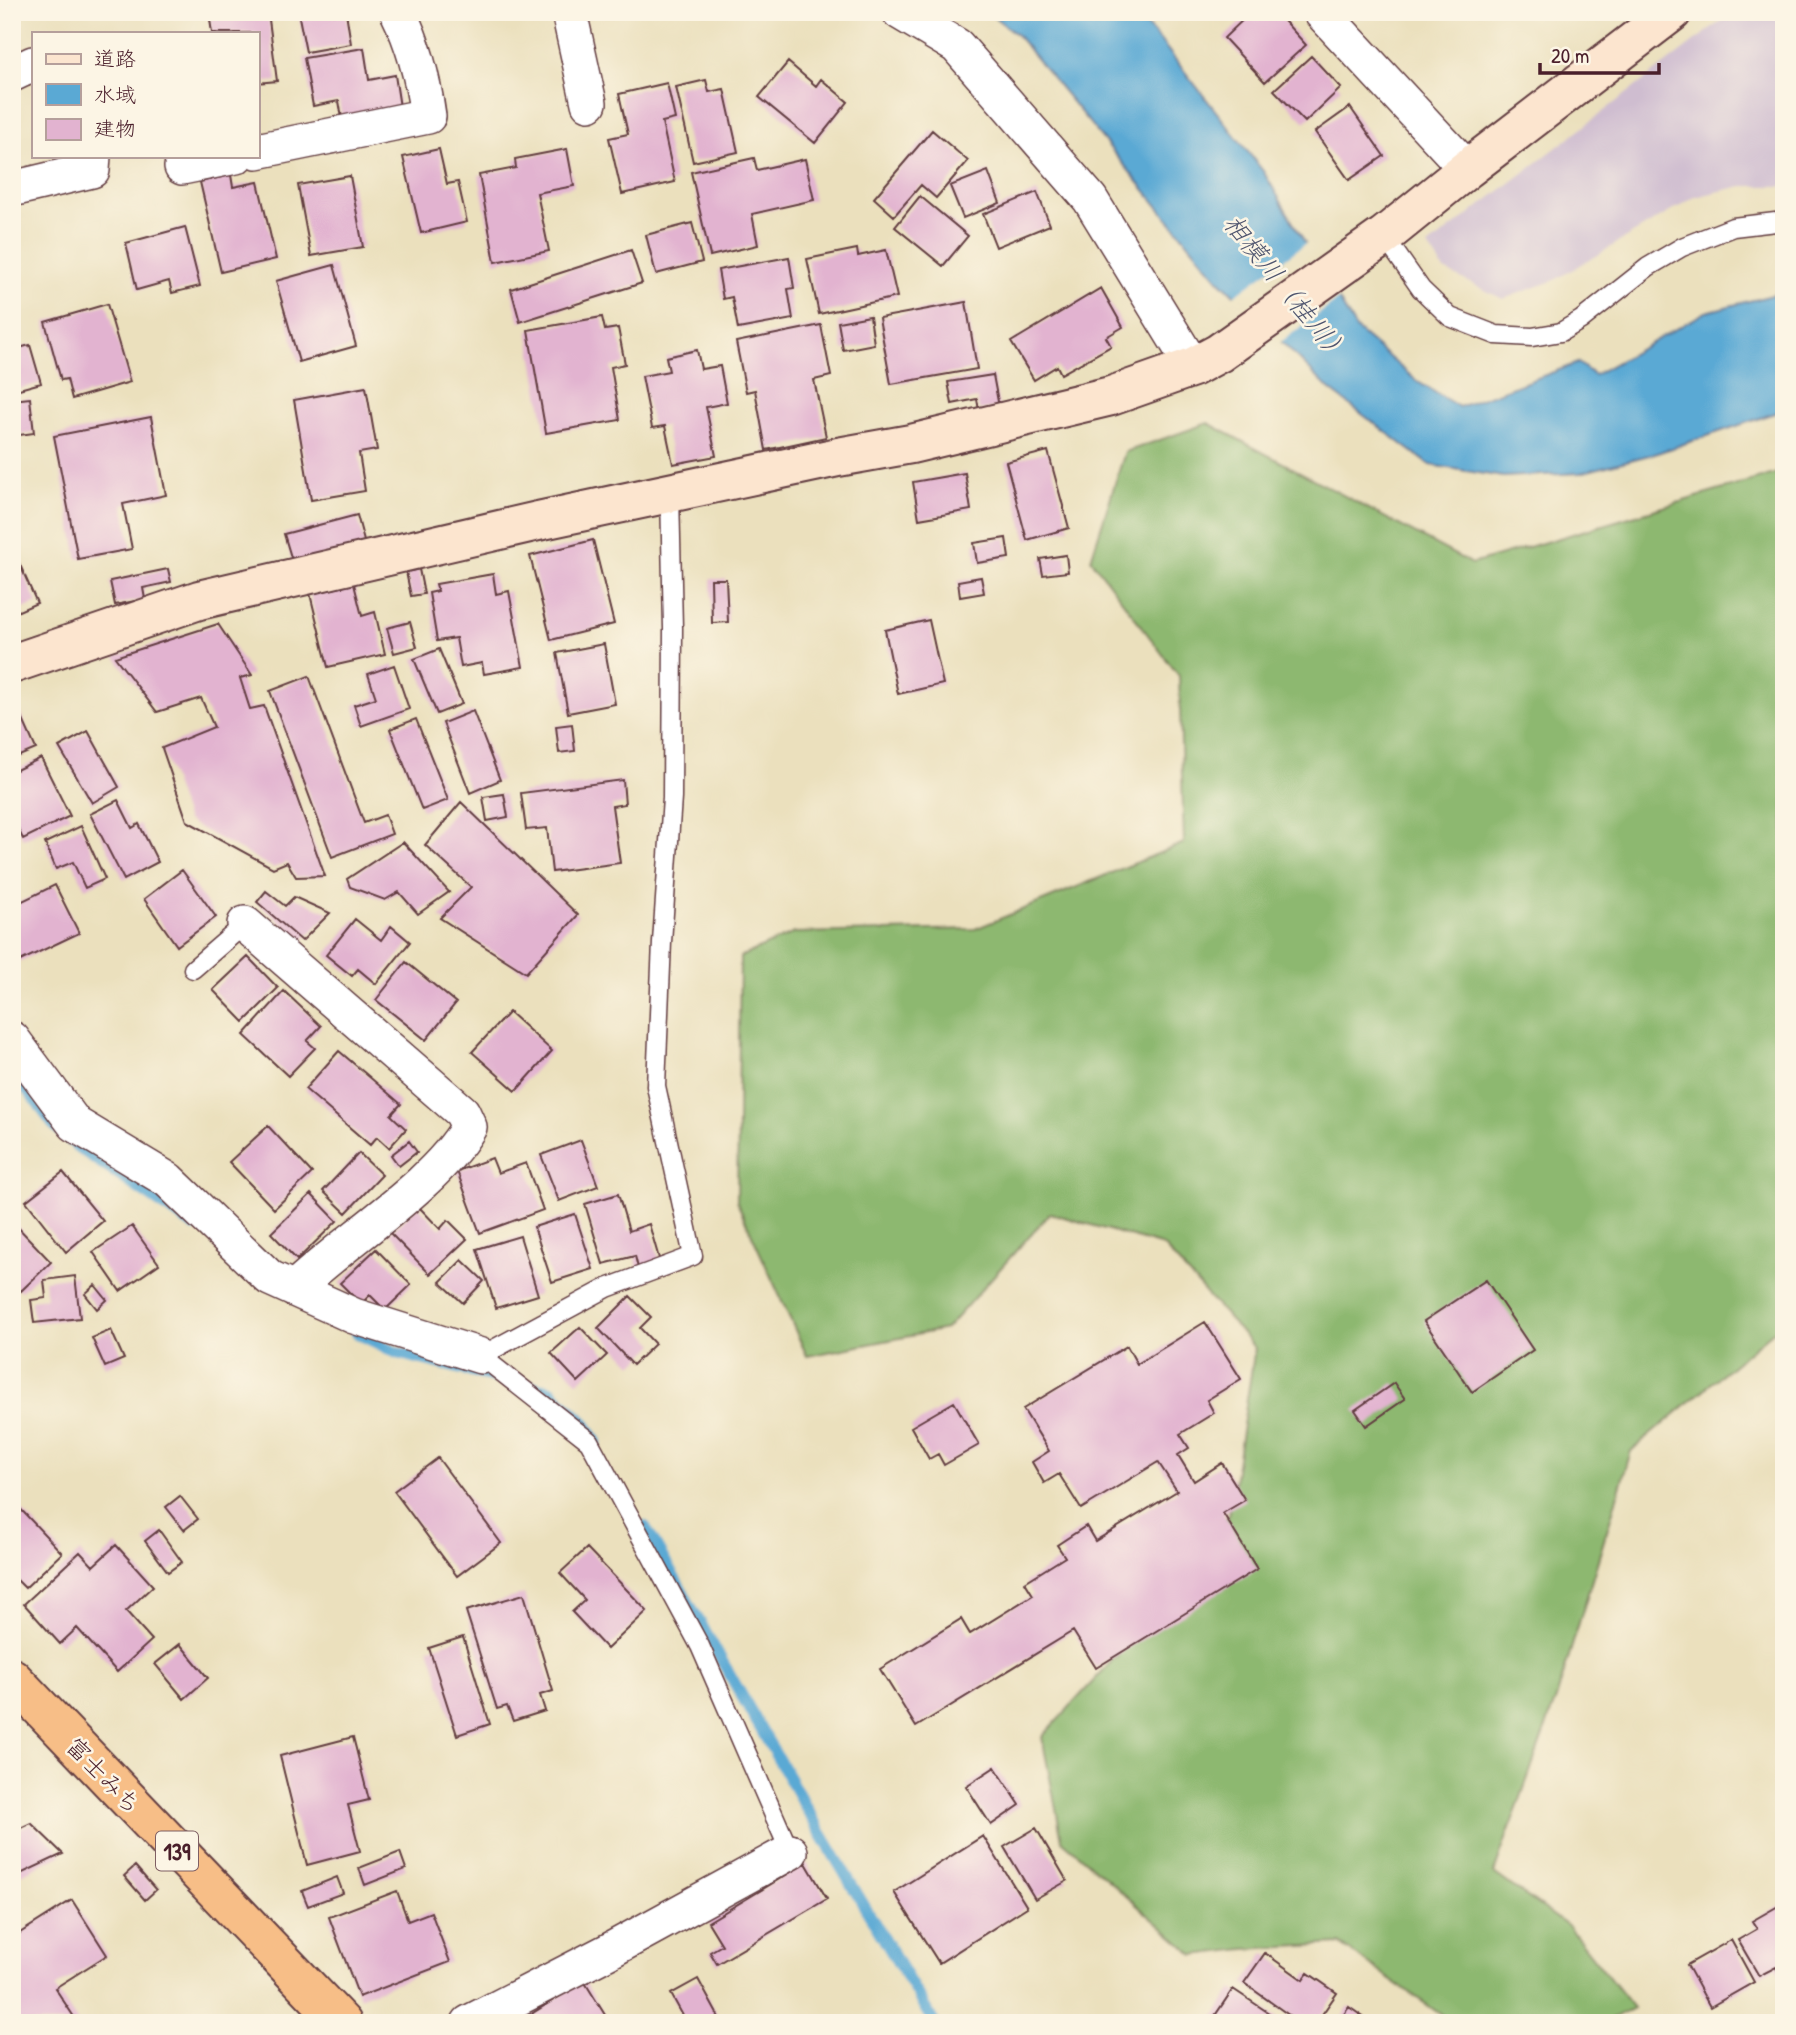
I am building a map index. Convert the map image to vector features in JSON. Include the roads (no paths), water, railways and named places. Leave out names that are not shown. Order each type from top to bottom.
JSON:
[{"type":"highway","name":"富士みち","points":[[12,1678],[342,2023]]},
{"type":"main road","points":[[12,664],[199,600],[538,521],[911,444],[1111,396],[1193,367],[1232,344],[1378,241],[1467,169],[1672,12]]},
{"type":"street","points":[[259,151],[428,116],[422,74],[398,12]]},
{"type":"street","points":[[569,12],[589,103]]},
{"type":"street","points":[[900,12],[957,46],[1090,199],[1193,367]]},
{"type":"street","points":[[1321,12],[1467,169]]},
{"type":"street","points":[[12,74],[32,64]]},
{"type":"street","points":[[12,190],[92,170],[93,158]]},
{"type":"street","points":[[182,167],[226,158]]},
{"type":"street","points":[[245,924],[462,1112],[469,1127],[457,1147],[410,1192],[320,1263],[293,1289]]},
{"type":"street","points":[[12,1040],[75,1124],[167,1180],[270,1278],[354,1316],[481,1356]]},
{"type":"street","points":[[469,2023],[609,1951],[790,1852]]},
{"type":"lane","points":[[1378,241],[1450,317],[1496,335],[1532,337],[1561,332],[1648,267],[1682,247],[1732,227],[1784,221]]},
{"type":"lane","points":[[670,493],[673,628],[672,797],[656,1086],[693,1256],[607,1288],[481,1356],[589,1441],[700,1646],[790,1852]]},
{"type":"lane","points":[[193,969],[245,924]]},
{"type":"water","name":"相模川（桂川）","points":[[988,12],[1135,12],[1263,171],[1356,329],[1418,382],[1459,407],[1578,363],[1594,375],[1706,312],[1784,292],[1784,410],[1657,453],[1580,473],[1503,477],[1430,465],[1330,390],[1219,280],[1017,35]]},
{"type":"waterway","points":[[12,1069],[53,1124],[78,1147],[194,1226]]},
{"type":"waterway","points":[[357,1333],[397,1353],[551,1391],[585,1423],[596,1442]]},
{"type":"waterway","points":[[645,1527],[816,1825],[934,2023]]}]
